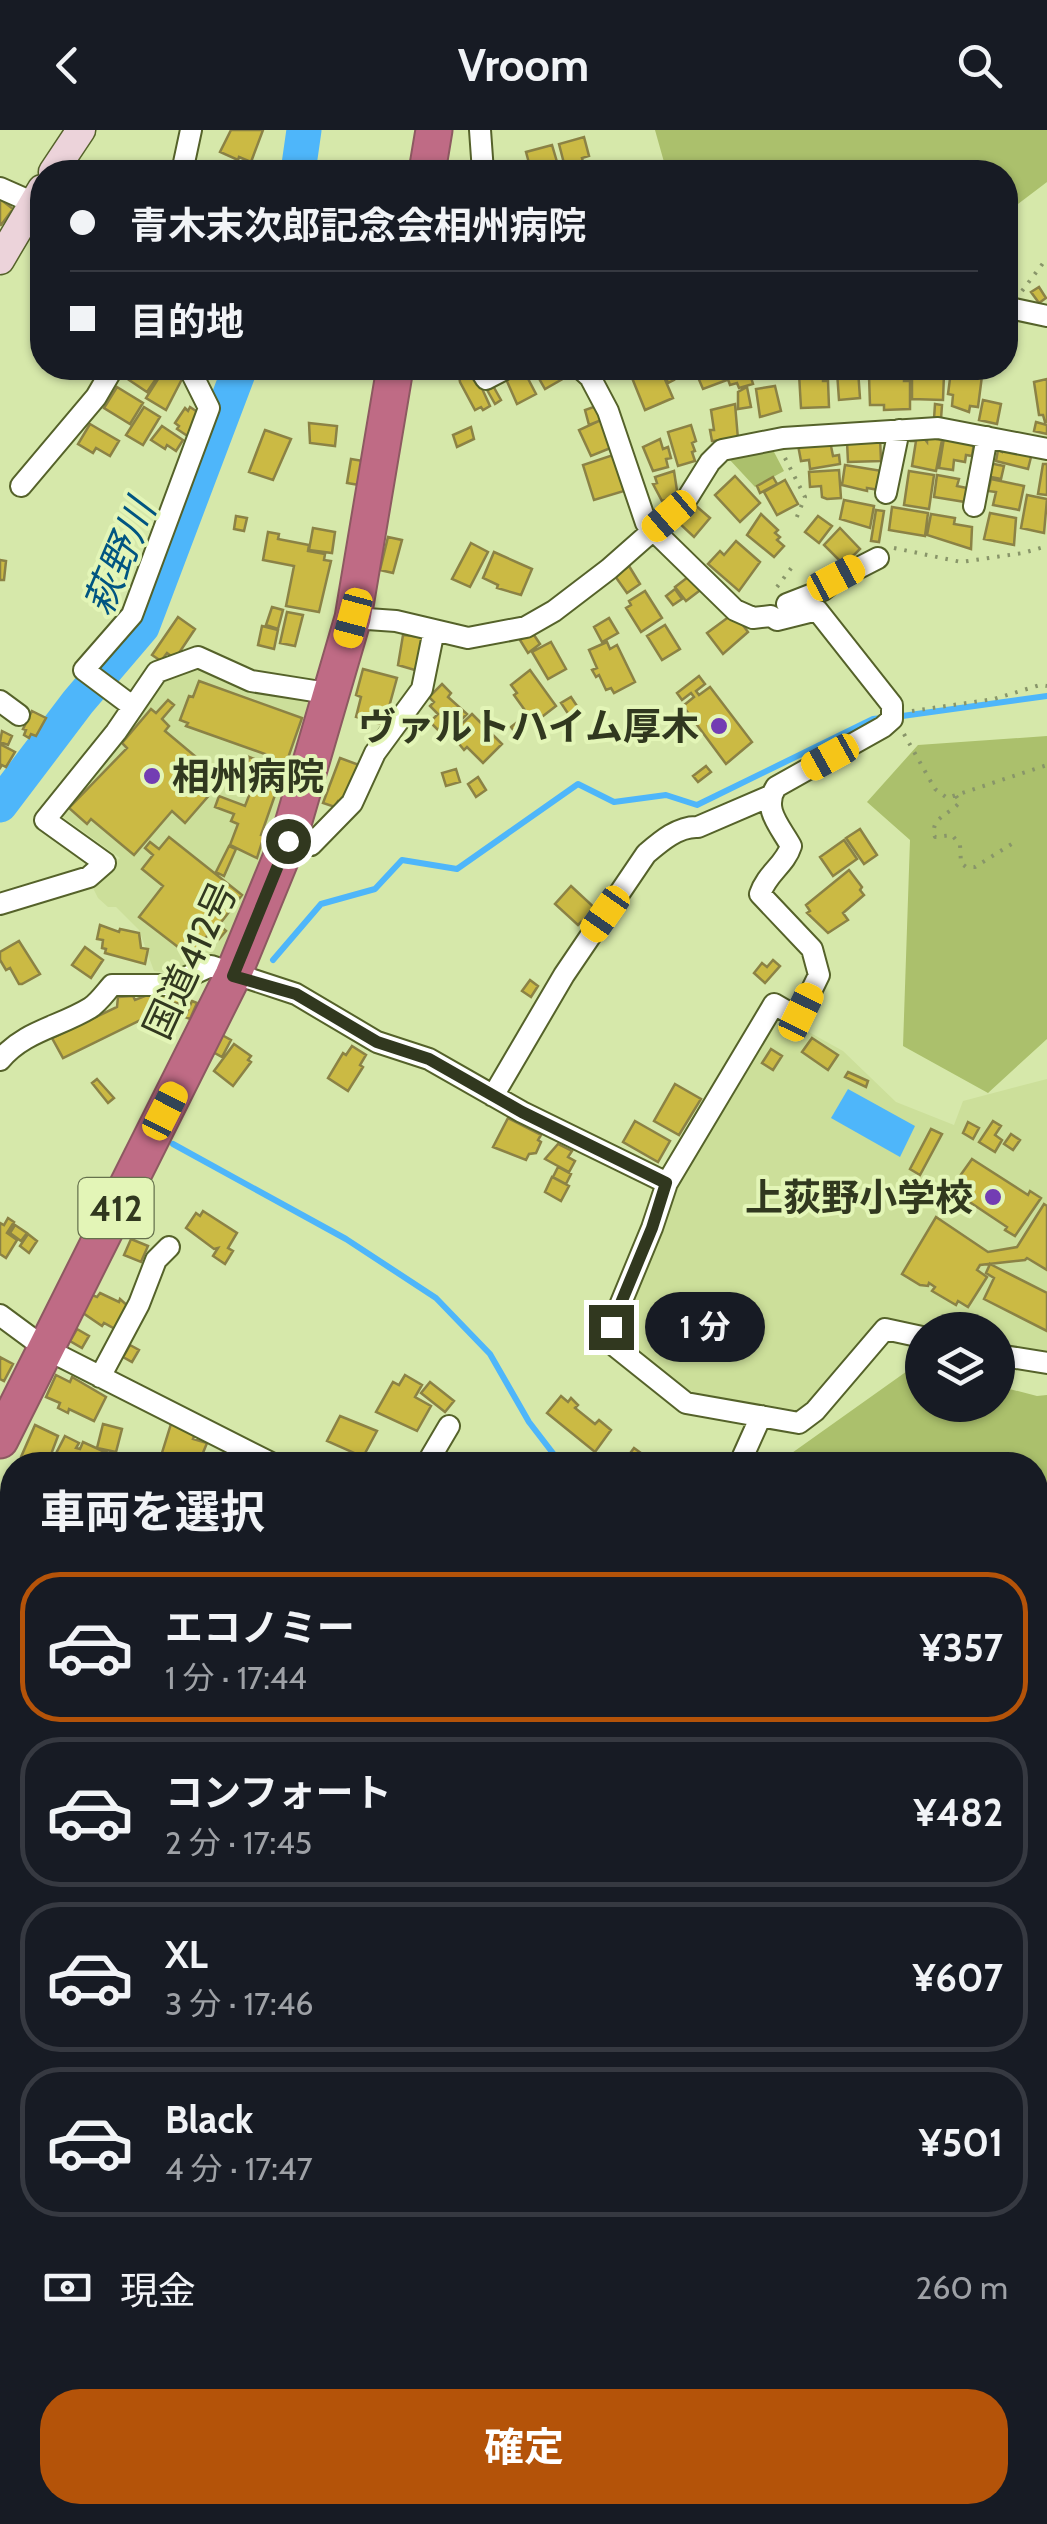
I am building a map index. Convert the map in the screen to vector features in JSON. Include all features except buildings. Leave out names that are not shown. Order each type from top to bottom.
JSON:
[{"type":"highway","points":[[429,160],[434,130]]},
{"type":"highway","name":"国道412号","points":[[0,1440],[233,976],[288,841],[353,618],[393,380]]},
{"type":"street","points":[[61,160],[80,130]]},
{"type":"street","points":[[185,160],[192,130]]},
{"type":"street","points":[[480,130],[481,160]]},
{"type":"street","points":[[0,188],[30,198]]},
{"type":"street","points":[[0,260],[30,216]]},
{"type":"street","points":[[1018,310],[1047,316]]},
{"type":"street","points":[[22,486],[106,380]]},
{"type":"street","points":[[131,706],[84,670],[132,615],[209,408],[196,380]]},
{"type":"street","points":[[592,380],[608,411],[646,523],[735,610],[752,618],[777,620],[817,610],[892,705],[892,716],[884,727],[776,787],[770,796],[768,806],[791,846],[789,854],[765,879],[760,894],[812,949],[819,974],[801,1012],[793,1014],[774,1004],[666,1183],[611,1327],[616,1347],[686,1403],[798,1423],[815,1412],[885,1329],[905,1333]]},
{"type":"street","points":[[353,618],[396,621],[468,638],[526,627],[609,569],[685,502],[722,450],[784,438],[938,428],[1047,449]]},
{"type":"street","points":[[886,493],[899,430]]},
{"type":"street","points":[[974,506],[987,438]]},
{"type":"street","points":[[769,617],[786,604],[823,590],[836,578],[878,558]]},
{"type":"street","points":[[288,841],[311,845],[352,803],[375,753],[422,689],[434,630]]},
{"type":"street","points":[[0,904],[90,877],[105,863],[45,820],[116,732],[156,672],[198,657],[250,680],[333,694]]},
{"type":"street","points":[[0,701],[18,715]]},
{"type":"street","points":[[493,1096],[564,975],[646,854],[662,840],[690,826],[698,827],[770,796]]},
{"type":"street","points":[[0,1060],[12,1046],[32,1034],[93,1007],[112,985],[169,984],[211,966],[296,994],[377,1042],[429,1059],[493,1096],[666,1183]]},
{"type":"street","points":[[100,1377],[139,1304],[156,1260],[170,1247]]},
{"type":"street","points":[[0,1315],[46,1349],[249,1452]]},
{"type":"street","points":[[1015,1358],[1047,1363]]},
{"type":"street","points":[[745,1452],[761,1416]]},
{"type":"street","points":[[433,1452],[448,1426]]},
{"type":"path","points":[[1018,295],[1047,258]]},
{"type":"path","points":[[784,438],[786,459],[805,497],[794,524]]},
{"type":"path","points":[[878,558],[890,547],[961,562],[1047,546]]},
{"type":"path","points":[[777,586],[792,566]]},
{"type":"path","points":[[1047,686],[892,716],[935,790],[947,798],[1047,765]]},
{"type":"path","points":[[956,796],[960,802],[936,820],[932,829],[935,837],[952,835],[960,845],[961,863],[966,867],[975,866],[1018,840]]},
{"type":"shaded area","points":[[655,130],[1047,130],[1047,182],[1018,204],[1018,160],[663,160]]},
{"type":"shaded area","points":[[766,448],[774,452],[784,471],[755,487],[729,459]]},
{"type":"shaded area","points":[[204,666],[312,699],[272,837],[220,961],[178,974],[154,971],[139,930],[116,907],[108,907],[98,898],[91,884],[120,858],[63,817],[63,808],[164,678]]},
{"type":"shaded area","points":[[1047,736],[1047,1039],[988,1093],[903,1046],[910,840],[867,802],[918,745]]},
{"type":"shaded area","points":[[785,1015],[843,1051],[896,1102],[954,1125],[963,1101],[1047,1079],[1047,1354],[1015,1347],[1015,1312],[905,1312],[905,1327],[880,1322],[799,1414],[690,1393],[625,1342],[620,1325],[696,1146],[772,1021]]},
{"type":"shaded area","points":[[905,1373],[905,1422],[1015,1422],[1015,1390],[1047,1395],[1047,1452],[793,1452]]},
{"type":"water","points":[[848,1089],[915,1126],[900,1157],[831,1118]]},
{"type":"waterway","name":"萩野川","points":[[300,160],[304,130]]},
{"type":"waterway","name":"萩野川","points":[[0,805],[78,702],[142,627],[235,380]]},
{"type":"waterway","points":[[895,717],[1047,696]]},
{"type":"waterway","points":[[273,960],[321,904],[375,889],[402,860],[457,869],[578,784],[614,802],[666,795],[697,805],[882,718]]},
{"type":"waterway","points":[[173,1144],[346,1239],[436,1298],[490,1354],[529,1422],[552,1452]]},
{"type":"place","name":"ヴァルトハイム厚木","points":[[719,726]]},
{"type":"place","name":"相州病院","points":[[152,776]]},
{"type":"place","name":"上荻野小学校","points":[[993,1197]]},
{"type":"route","points":[[288,841],[233,976],[296,994],[377,1042],[429,1059],[522,1112],[666,1183],[611,1327]]}]
